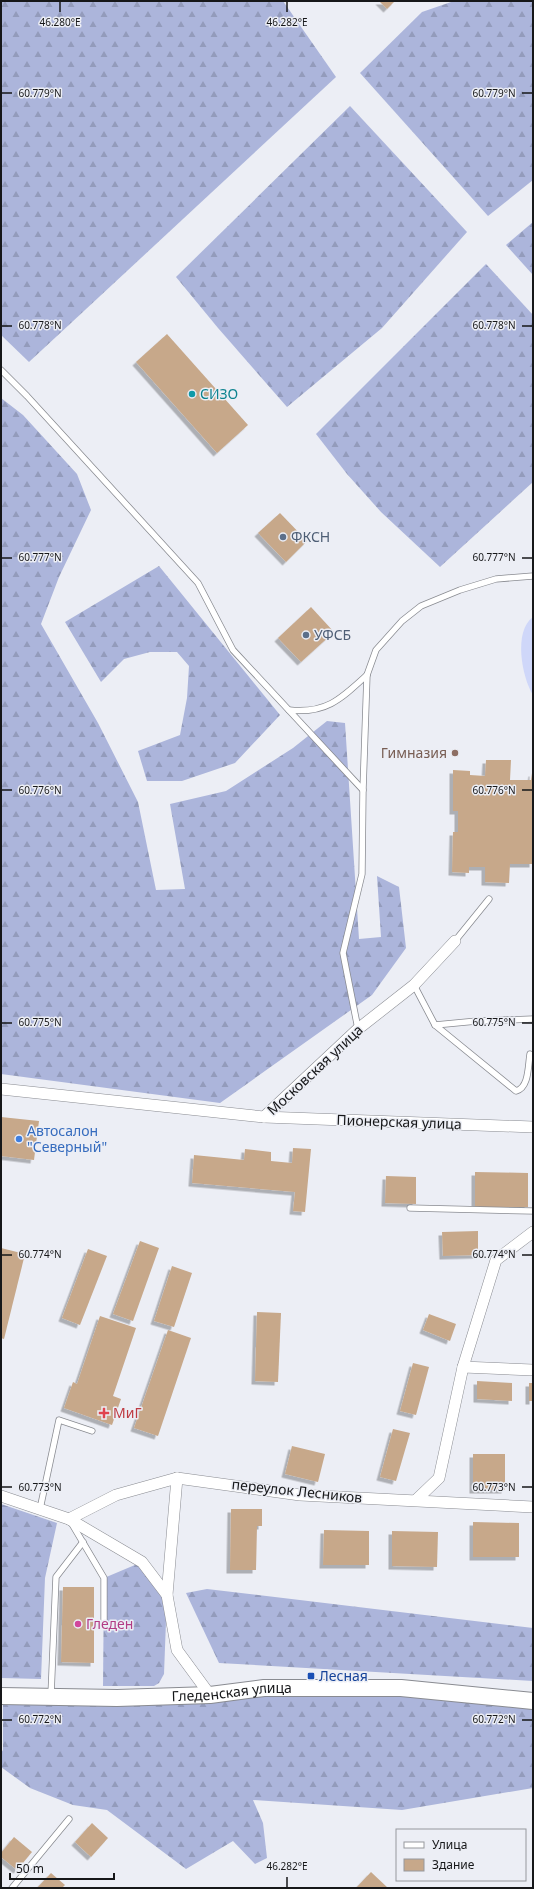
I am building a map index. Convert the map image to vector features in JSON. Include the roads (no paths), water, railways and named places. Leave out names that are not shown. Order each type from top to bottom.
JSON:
[{"type":"main road","name":"Гледенская улица","points":[[1,1696],[117,1698],[210,1695],[264,1688],[401,1688],[533,1701]]},
{"type":"street","name":"Московская улица","points":[[1,1089],[264,1117],[358,1029],[414,985],[455,941]]},
{"type":"street","name":"Пионерская улица","points":[[264,1117],[533,1127]]},
{"type":"street","points":[[416,1500],[439,1478],[463,1367],[496,1260],[533,1232]]},
{"type":"street","points":[[463,1367],[533,1370]]},
{"type":"street","points":[[177,1478],[167,1595],[177,1650],[210,1695]]},
{"type":"street","name":"переулок Лесников","points":[[69,1519],[116,1495],[177,1478],[300,1494],[533,1507]]},
{"type":"street","points":[[1,1496],[69,1519],[142,1562],[167,1595]]},
{"type":"lane","points":[[1,370],[198,583],[233,650],[363,790]]},
{"type":"lane","points":[[358,1029],[344,953],[362,874],[367,675],[376,650],[402,621],[420,606],[460,590],[496,579],[533,576]]},
{"type":"lane","points":[[288,710],[305,712],[340,700],[367,675]]},
{"type":"lane","points":[[455,941],[489,898]]},
{"type":"lane","points":[[414,985],[434,1025],[516,1091],[521,1090],[525,1086],[530,1054],[533,1055]]},
{"type":"lane","points":[[434,1025],[476,1021],[533,1019]]},
{"type":"lane","points":[[410,1208],[533,1211]]},
{"type":"lane","points":[[40,1509],[59,1420],[92,1431]]},
{"type":"lane","points":[[69,1519],[104,1578],[104,1621]]},
{"type":"lane","points":[[51,1697],[56,1578],[83,1542]]},
{"type":"lane","points":[[12,1888],[69,1819]]},
{"type":"place","name":"СИЗО","points":[[192,394]]},
{"type":"place","name":"ФКСН","points":[[283,537]]},
{"type":"place","name":"УФСБ","points":[[306,635]]},
{"type":"place","name":"Гимназия","points":[[455,753]]},
{"type":"place","name":"Автосалон \"Северный\"","points":[[19,1139]]},
{"type":"place","name":"МиГ","points":[[104,1413]]},
{"type":"place","name":"Гледен","points":[[78,1624]]},
{"type":"place","name":"Лесная","points":[[311,1676]]}]
